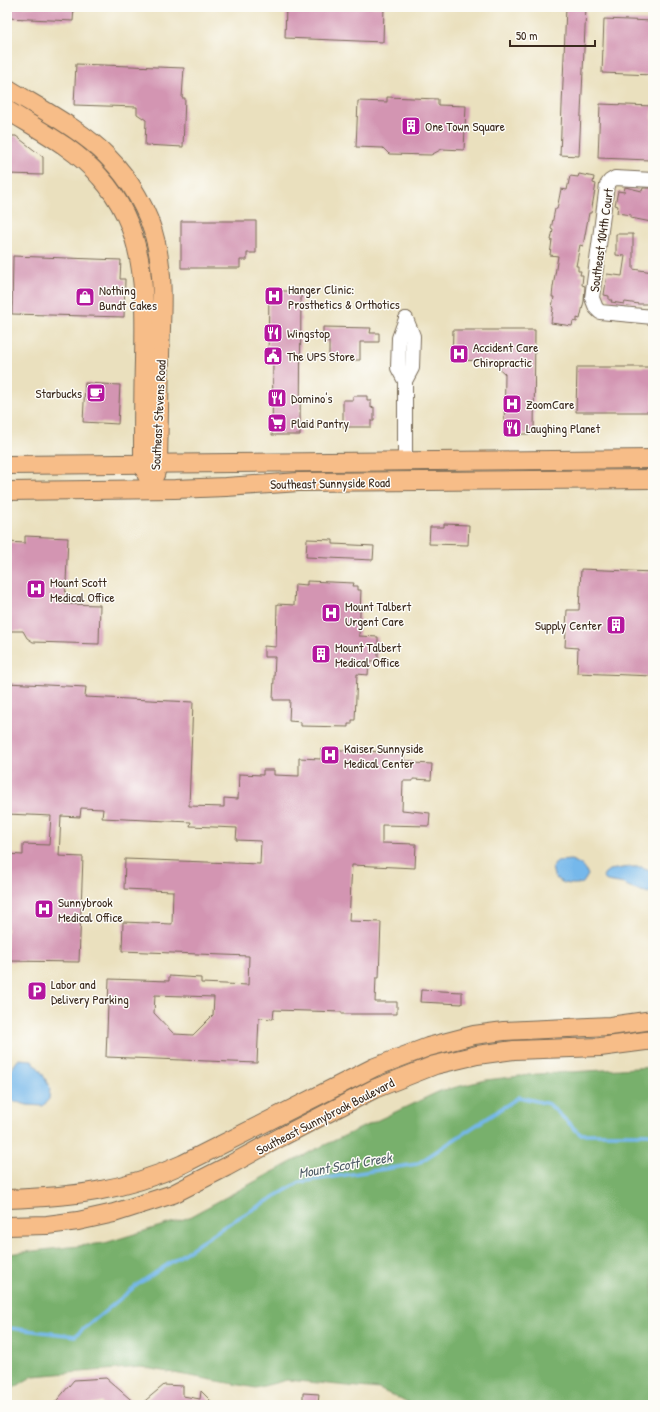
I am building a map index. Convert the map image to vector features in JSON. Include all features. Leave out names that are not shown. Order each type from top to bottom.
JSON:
[{"type":"main road","name":"Southeast Stevens Road","points":[[7,88],[79,133],[108,156],[136,195],[148,219],[156,243],[160,269],[161,302],[150,464]]},
{"type":"main road","name":"Southeast Stevens Road","points":[[7,110],[53,138],[86,162],[101,178],[120,204],[132,230],[140,263],[145,326],[152,490]]},
{"type":"main road","points":[[567,480],[578,470],[608,469],[611,467],[612,460]]},
{"type":"main road","name":"Southeast Sunnyside Road","points":[[7,465],[653,460]]},
{"type":"main road","name":"Southeast Sunnyside Road","points":[[7,491],[226,488],[299,482],[653,479]]},
{"type":"main road","name":"Southeast Sunnybrook Boulevard","points":[[7,1199],[76,1195],[125,1186],[152,1177],[190,1160],[375,1067],[428,1046],[504,1031],[610,1026],[653,1020]]},
{"type":"main road","name":"Southeast Sunnybrook Boulevard","points":[[7,1226],[47,1225],[78,1221],[114,1213],[173,1194],[294,1130],[394,1080],[435,1065],[477,1055],[505,1051],[600,1047],[653,1040]]},
{"type":"main road","points":[[252,1153],[267,1133],[341,1095],[344,1089],[343,1083]]},
{"type":"street","name":"Southeast 104th Court","points":[[653,180],[615,178],[610,181],[607,186],[592,298],[596,308],[600,312],[653,317]]},
{"type":"street","points":[[405,381],[405,462]]},
{"type":"green space","points":[[653,1067],[653,1405],[412,1405],[379,1389],[287,1380],[256,1388],[141,1367],[33,1376],[7,1392],[7,1254],[105,1243],[187,1218],[312,1151],[440,1091],[486,1080],[537,1074]]},
{"type":"water","points":[[571,860],[581,865],[587,872],[588,875],[583,883],[564,883],[554,876],[552,868],[557,861]]},
{"type":"water","points":[[642,867],[652,871],[653,890],[649,893],[633,889],[624,884],[607,881],[603,878],[604,874],[609,870]]},
{"type":"water","points":[[19,1059],[32,1060],[42,1073],[50,1088],[49,1099],[43,1106],[27,1105],[10,1100],[7,1089],[9,1073]]},
{"type":"building","points":[[7,7],[74,7],[73,21],[7,18]]},
{"type":"building","points":[[286,7],[384,7],[383,42],[285,38]]},
{"type":"building","points":[[566,7],[586,7],[579,156],[560,155]]},
{"type":"building","points":[[604,19],[653,21],[653,75],[602,73]]},
{"type":"building","points":[[76,64],[184,68],[182,98],[185,98],[183,147],[145,145],[146,120],[137,114],[137,107],[74,105]]},
{"type":"building","name":"One Town Square","points":[[387,97],[438,99],[438,105],[466,106],[464,150],[442,149],[431,155],[389,154],[383,148],[356,147],[358,101],[387,102]]},
{"type":"building","points":[[600,104],[653,106],[650,160],[598,158]]},
{"type":"building","points":[[7,136],[16,136],[43,157],[43,175],[7,174]]},
{"type":"building","points":[[579,174],[594,177],[593,183],[596,184],[583,246],[580,245],[576,266],[578,266],[578,271],[581,271],[580,275],[583,275],[582,285],[585,286],[584,301],[580,319],[577,318],[577,322],[573,321],[572,326],[551,323],[554,297],[552,297],[553,287],[558,256],[550,255],[553,230],[551,229],[561,189],[567,190],[570,176],[578,177]]},
{"type":"building","points":[[625,187],[642,191],[643,188],[653,188],[653,220],[651,220],[651,222],[631,218],[631,215],[617,213],[618,206],[615,205],[618,191],[624,192]]},
{"type":"building","points":[[181,221],[256,221],[256,253],[247,253],[247,260],[240,260],[240,268],[181,268]]},
{"type":"building","points":[[616,234],[633,234],[633,269],[653,272],[653,304],[625,302],[624,304],[611,302],[612,300],[609,300],[609,296],[604,295],[607,274],[622,276],[625,256],[616,255]]},
{"type":"building","points":[[13,256],[121,260],[120,279],[125,279],[124,317],[12,314]]},
{"type":"building","points":[[269,291],[301,291],[300,435],[272,435],[273,361],[268,361]]},
{"type":"building","points":[[323,327],[371,328],[370,333],[379,333],[379,342],[360,342],[360,360],[329,360],[329,342],[323,342]]},
{"type":"building","points":[[453,330],[535,330],[534,434],[504,434],[505,374],[491,361],[452,360]]},
{"type":"building","points":[[577,367],[653,367],[653,412],[576,412]]},
{"type":"building","points":[[85,383],[120,385],[118,424],[83,422]]},
{"type":"building","points":[[353,396],[367,396],[367,400],[371,400],[371,408],[374,407],[374,421],[371,421],[371,427],[343,427],[343,400],[353,400]]},
{"type":"building","points":[[444,524],[469,525],[468,545],[429,544],[430,527],[444,527]]},
{"type":"building","name":"Mount Scott Medical Office","points":[[25,536],[68,538],[65,604],[100,605],[99,644],[33,642],[27,638],[23,631],[7,631],[7,542],[25,543]]},
{"type":"building","points":[[307,539],[333,540],[333,544],[374,546],[373,560],[306,557]]},
{"type":"building","name":"Supply Center","points":[[581,569],[653,572],[653,676],[577,673],[578,648],[565,647],[567,610],[579,610]]},
{"type":"building","name":"Mount Talbert Medical Office","points":[[307,581],[354,583],[353,586],[358,586],[358,590],[361,590],[359,636],[378,637],[378,661],[369,661],[368,675],[357,674],[355,720],[352,720],[352,724],[348,724],[348,727],[301,726],[301,722],[289,721],[290,700],[273,700],[275,657],[264,657],[264,646],[276,647],[277,604],[294,605],[295,584],[307,585]]},
{"type":"building","points":[[7,683],[86,687],[85,697],[193,702],[189,806],[224,807],[224,798],[238,799],[239,774],[263,775],[263,770],[274,770],[274,775],[299,776],[299,758],[321,759],[321,749],[404,753],[404,761],[432,764],[431,780],[413,779],[413,781],[403,781],[402,810],[430,813],[429,826],[382,825],[382,843],[416,844],[415,868],[352,865],[349,921],[381,922],[379,978],[376,978],[375,1002],[397,1002],[397,1014],[342,1014],[342,1012],[274,1010],[273,1019],[259,1018],[257,1063],[106,1057],[109,979],[169,981],[169,976],[201,978],[201,983],[248,985],[249,956],[122,951],[123,922],[172,924],[173,891],[124,889],[125,859],[260,864],[261,841],[236,840],[237,828],[190,826],[191,822],[102,818],[103,809],[81,808],[80,817],[61,816],[59,856],[83,857],[79,962],[7,961],[7,854],[23,855],[23,844],[49,845],[51,816],[7,814]],"holes":[[[155,995],[214,997],[213,1015],[193,1035],[174,1034],[154,1013]]]},
{"type":"building","points":[[421,990],[462,992],[462,1004],[420,1002]]},
{"type":"building","points":[[106,1378],[137,1405],[102,1405],[102,1402],[85,1405],[53,1405],[74,1380]]},
{"type":"building","points":[[164,1385],[183,1386],[183,1396],[200,1399],[201,1391],[215,1405],[140,1405]]},
{"type":"building","points":[[303,1393],[319,1394],[318,1405],[303,1405]]},
{"type":"waterway","name":"Mount Scott Creek","points":[[7,1329],[75,1336],[137,1285],[228,1224],[300,1182],[417,1164],[519,1097],[549,1104],[580,1134],[653,1134]]},
{"type":"place","name":"One Town Square","points":[[411,126]]},
{"type":"place","name":"Hanger Clinic: Prosthetics & Orthotics","points":[[274,296]]},
{"type":"place","name":"Nothing Bundt Cakes","points":[[85,297]]},
{"type":"place","name":"Wingstop","points":[[273,333]]},
{"type":"place","name":"Accident Care Chiropractic","points":[[459,354]]},
{"type":"place","name":"The UPS Store","points":[[273,356]]},
{"type":"place","name":"Starbucks","points":[[96,393]]},
{"type":"place","name":"Domino's","points":[[277,398]]},
{"type":"place","name":"ZoomCare","points":[[512,404]]},
{"type":"place","name":"Plaid Pantry","points":[[277,423]]},
{"type":"place","name":"Laughing Planet","points":[[512,428]]},
{"type":"place","name":"Mount Scott Medical Office","points":[[36,589]]},
{"type":"place","name":"Mount Talbert Urgent Care","points":[[331,613]]},
{"type":"place","name":"Supply Center","points":[[616,625]]},
{"type":"place","name":"Mount Talbert Medical Office","points":[[321,654]]},
{"type":"place","name":"Kaiser Sunnyside Medical Center","points":[[330,755]]},
{"type":"place","name":"Sunnybrook Medical Office","points":[[44,909]]},
{"type":"place","name":"Labor and Delivery Parking","points":[[37,991]]}]
